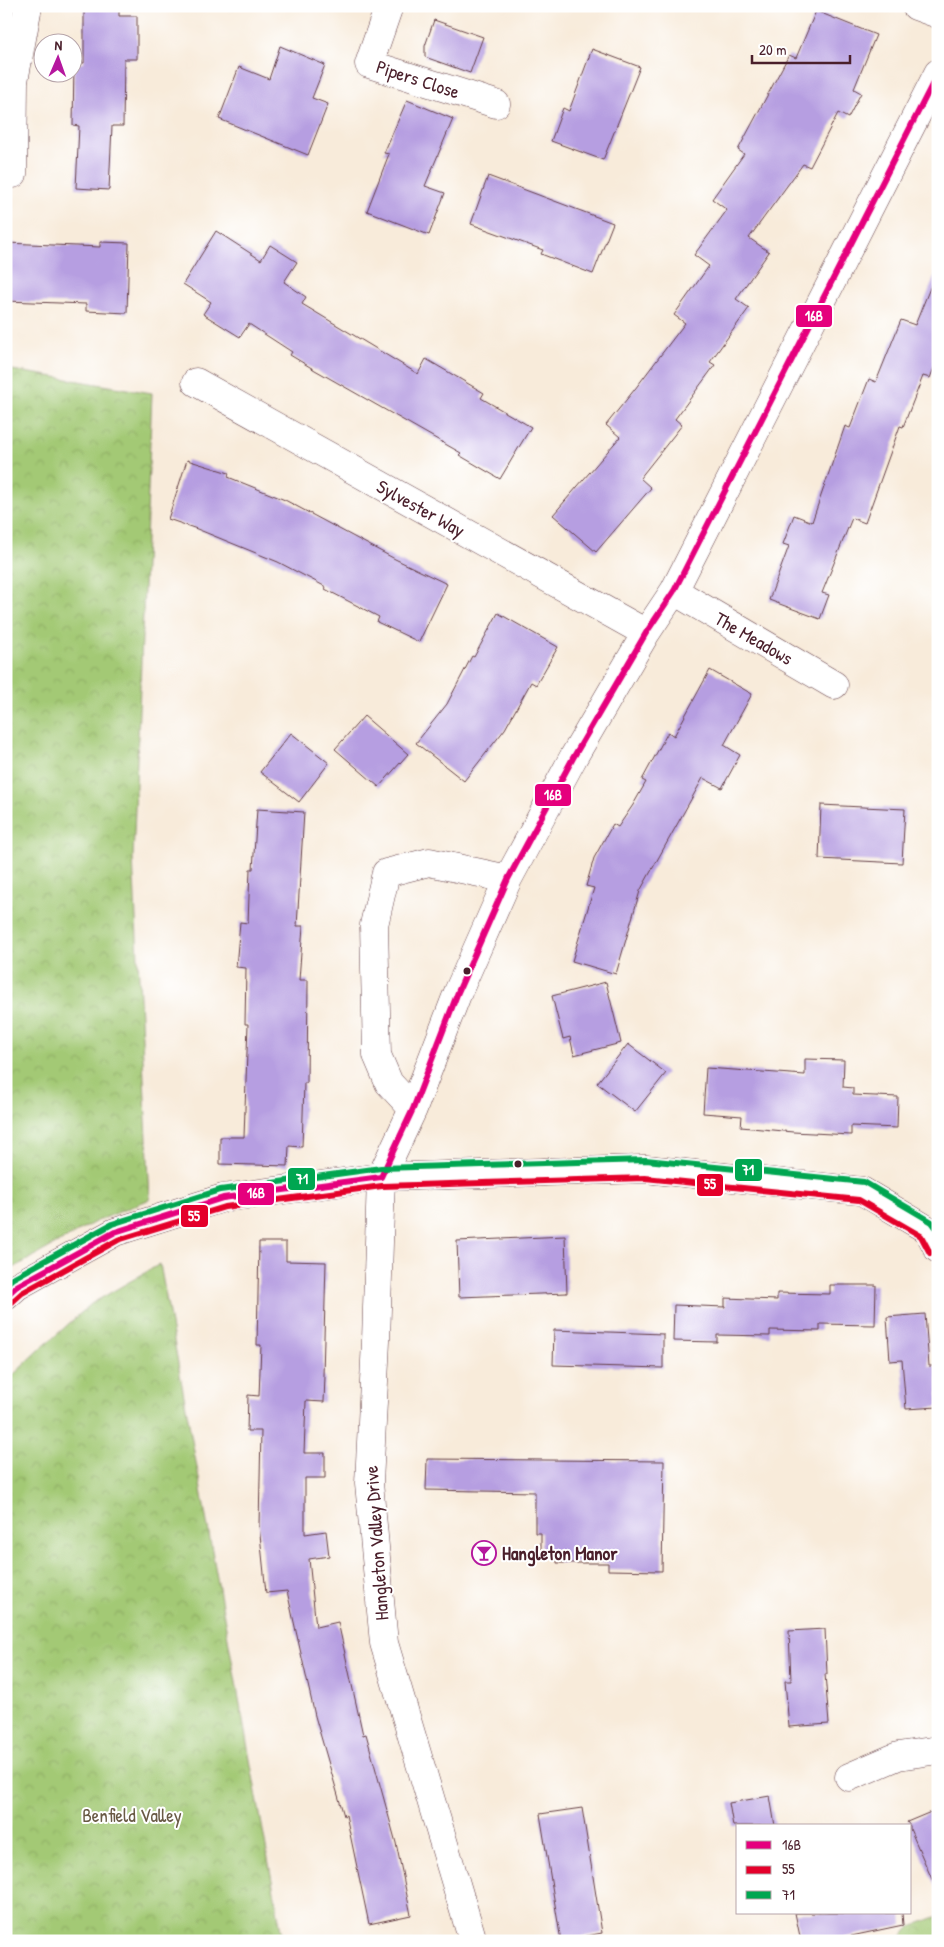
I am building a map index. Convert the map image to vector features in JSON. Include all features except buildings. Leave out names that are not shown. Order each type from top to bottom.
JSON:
[{"type":"street","points":[[13,174],[14,81],[28,6]]},
{"type":"street","name":"Pipers Close","points":[[389,6],[369,64],[496,104]]},
{"type":"street","points":[[916,6],[938,14]]},
{"type":"street","name":"Hangleton Valley Drive","points":[[473,1941],[384,1644],[369,1483],[381,1177],[413,1108],[458,992],[508,879],[573,758],[646,633],[674,591],[938,73]]},
{"type":"street","name":"Sylvester Way","points":[[196,382],[646,633]]},
{"type":"street","name":"The Meadows","points":[[674,591],[834,685]]},
{"type":"street","points":[[413,1108],[389,1083],[377,1055],[374,925],[386,874],[429,862],[508,879]]},
{"type":"street","points":[[6,1296],[17,1286],[115,1232],[142,1223],[223,1198],[381,1177],[646,1169],[862,1191],[934,1233]]},
{"type":"street","points":[[849,1777],[898,1756],[938,1750]]},
{"type":"green space","points":[[6,369],[152,393],[133,858],[150,1199],[95,1222],[6,1272]]},
{"type":"green space","name":"Benfield Valley","points":[[160,1264],[283,1941],[6,1941],[6,1382],[91,1304]]},
{"type":"green space","points":[[938,1916],[938,1941],[898,1941],[912,1926]]},
{"type":"transit line","name":"16B","points":[[6,1296],[17,1286],[115,1232],[223,1198],[381,1177],[413,1109],[458,992],[508,879],[573,758],[646,633],[674,591],[938,73]]},
{"type":"transit line","name":"71","points":[[6,1284],[13,1278],[112,1224],[220,1190],[381,1168],[646,1160],[864,1182],[932,1222],[938,1230]]},
{"type":"transit line","name":"55","points":[[12,1302],[22,1293],[118,1240],[225,1207],[382,1186],[645,1178],[859,1200],[921,1236],[930,1253]]},
{"type":"place","name":"Hangleton Manor","points":[[484,1553]]}]
